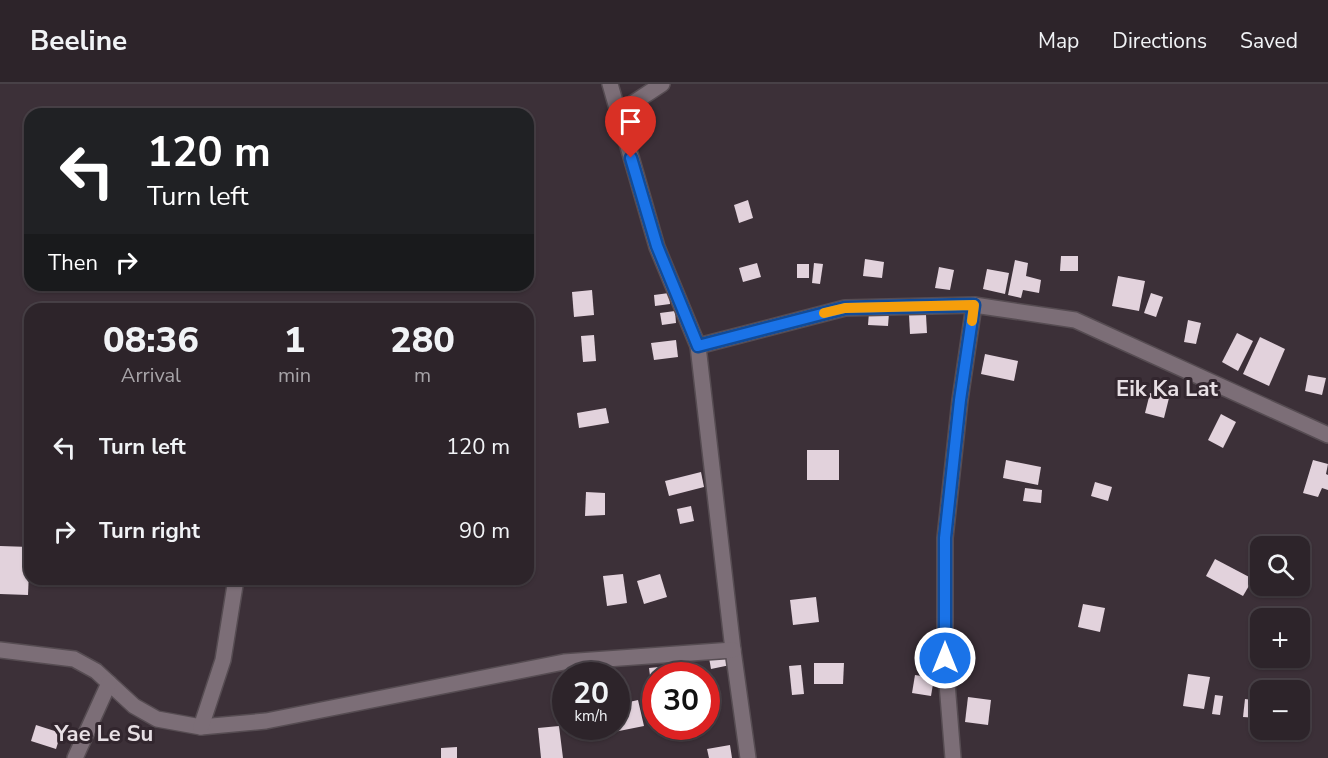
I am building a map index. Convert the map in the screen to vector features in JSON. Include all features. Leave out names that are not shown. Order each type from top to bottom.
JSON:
[{"type":"street","points":[[610,84],[657,246],[698,346],[748,758]]},
{"type":"street","points":[[618,113],[662,84]]},
{"type":"street","points":[[698,346],[845,308],[974,305],[1074,320],[1328,435]]},
{"type":"street","points":[[953,758],[945,658],[945,538],[960,400],[974,305]]},
{"type":"street","points":[[201,727],[223,660],[235,585]]},
{"type":"street","points":[[0,650],[74,659],[96,671],[134,706],[157,719],[201,727],[266,721],[564,662],[734,650]]},
{"type":"street","points":[[75,758],[108,683]]},
{"type":"building","points":[[748,200],[753,218],[739,223],[734,205]]},
{"type":"building","points":[[1061,256],[1078,256],[1078,271],[1060,271]]},
{"type":"building","points":[[865,259],[884,262],[882,278],[863,276]]},
{"type":"building","points":[[1015,260],[1028,263],[1026,276],[1041,280],[1039,293],[1023,290],[1021,298],[1008,295]]},
{"type":"building","points":[[757,263],[761,277],[743,282],[739,268]]},
{"type":"building","points":[[814,263],[823,264],[820,284],[812,283]]},
{"type":"building","points":[[797,264],[809,264],[809,278],[797,278]]},
{"type":"building","points":[[939,267],[954,270],[950,290],[935,288]]},
{"type":"building","points":[[987,269],[1009,273],[1005,294],[983,289]]},
{"type":"building","points":[[1118,276],[1145,281],[1139,311],[1112,306]]},
{"type":"building","points":[[592,290],[594,315],[574,317],[572,292]]},
{"type":"building","points":[[669,293],[670,304],[655,306],[654,295]]},
{"type":"building","points":[[1151,293],[1163,297],[1156,317],[1144,313]]},
{"type":"building","points":[[675,311],[676,323],[662,325],[660,313]]},
{"type":"building","points":[[869,312],[889,313],[888,326],[868,325]]},
{"type":"building","points":[[909,315],[926,315],[927,333],[910,334]]},
{"type":"building","points":[[1188,320],[1201,323],[1196,344],[1184,342]]},
{"type":"building","points":[[1237,333],[1253,341],[1238,371],[1222,362]]},
{"type":"building","points":[[594,335],[596,361],[583,362],[581,336]]},
{"type":"building","points":[[1260,337],[1285,349],[1269,386],[1243,374]]},
{"type":"building","points":[[676,340],[678,357],[654,360],[651,343]]},
{"type":"building","points":[[985,354],[1018,361],[1014,381],[981,374]]},
{"type":"building","points":[[1308,375],[1326,378],[1322,395],[1305,391]]},
{"type":"building","points":[[1150,393],[1169,398],[1164,418],[1145,413]]},
{"type":"building","points":[[606,408],[609,423],[579,428],[577,413]]},
{"type":"building","points":[[1221,414],[1236,422],[1223,448],[1208,440]]},
{"type":"building","points":[[807,450],[839,450],[839,480],[807,480]]},
{"type":"building","points":[[1006,460],[1041,467],[1038,485],[1003,478]]},
{"type":"building","points":[[1313,460],[1328,464],[1326,474],[1328,475],[1328,490],[1322,488],[1318,497],[1303,493]]},
{"type":"building","points":[[701,472],[704,487],[669,496],[665,481]]},
{"type":"building","points":[[1095,482],[1112,487],[1108,501],[1091,496]]},
{"type":"building","points":[[1025,488],[1042,490],[1041,503],[1023,501]]},
{"type":"building","points":[[586,492],[605,493],[605,515],[585,516]]},
{"type":"building","points":[[691,506],[694,521],[680,524],[677,509]]},
{"type":"building","points":[[0,546],[24,547],[24,585],[28,585],[28,595],[0,594]]},
{"type":"building","points":[[1215,559],[1250,577],[1250,584],[1243,596],[1206,576]]},
{"type":"building","points":[[623,574],[627,603],[607,606],[603,576]]},
{"type":"building","points":[[660,574],[667,597],[644,604],[637,581]]},
{"type":"building","points":[[816,597],[819,622],[793,625],[790,600]]},
{"type":"building","points":[[1083,604],[1105,608],[1100,632],[1078,627]]},
{"type":"building","points":[[733,648],[735,664],[720,667],[720,662],[710,662],[708,652]]},
{"type":"building","points":[[814,663],[844,663],[843,684],[814,684]]},
{"type":"building","points":[[801,665],[804,694],[792,695],[789,666]]},
{"type":"building","points":[[1188,674],[1210,677],[1204,709],[1183,706]]},
{"type":"building","points":[[915,675],[934,678],[931,696],[912,693]]},
{"type":"building","points":[[1215,695],[1223,696],[1220,715],[1212,714]]},
{"type":"building","points":[[968,697],[991,700],[988,725],[965,722]]},
{"type":"building","points":[[1245,699],[1250,700],[1250,717],[1243,717]]},
{"type":"building","points":[[638,700],[642,726],[630,729],[630,702]]},
{"type":"building","points":[[36,725],[61,733],[56,749],[31,741]]},
{"type":"building","points":[[552,727],[552,740],[561,740],[563,758],[541,758],[538,728]]},
{"type":"building","points":[[730,745],[732,758],[709,758],[707,749]]},
{"type":"building","points":[[457,747],[457,758],[441,758],[441,748]]},
{"type":"slow traffic","points":[[824,313],[845,308],[974,305],[972,321]]},
{"type":"district","name":"Eik Ka Lat","points":[[1167,388]]},
{"type":"district","name":"Yae Le Su","points":[[104,733]]},
{"type":"route","points":[[631,158],[657,246],[698,346],[845,308],[974,305],[960,400],[945,538],[945,658]]}]
